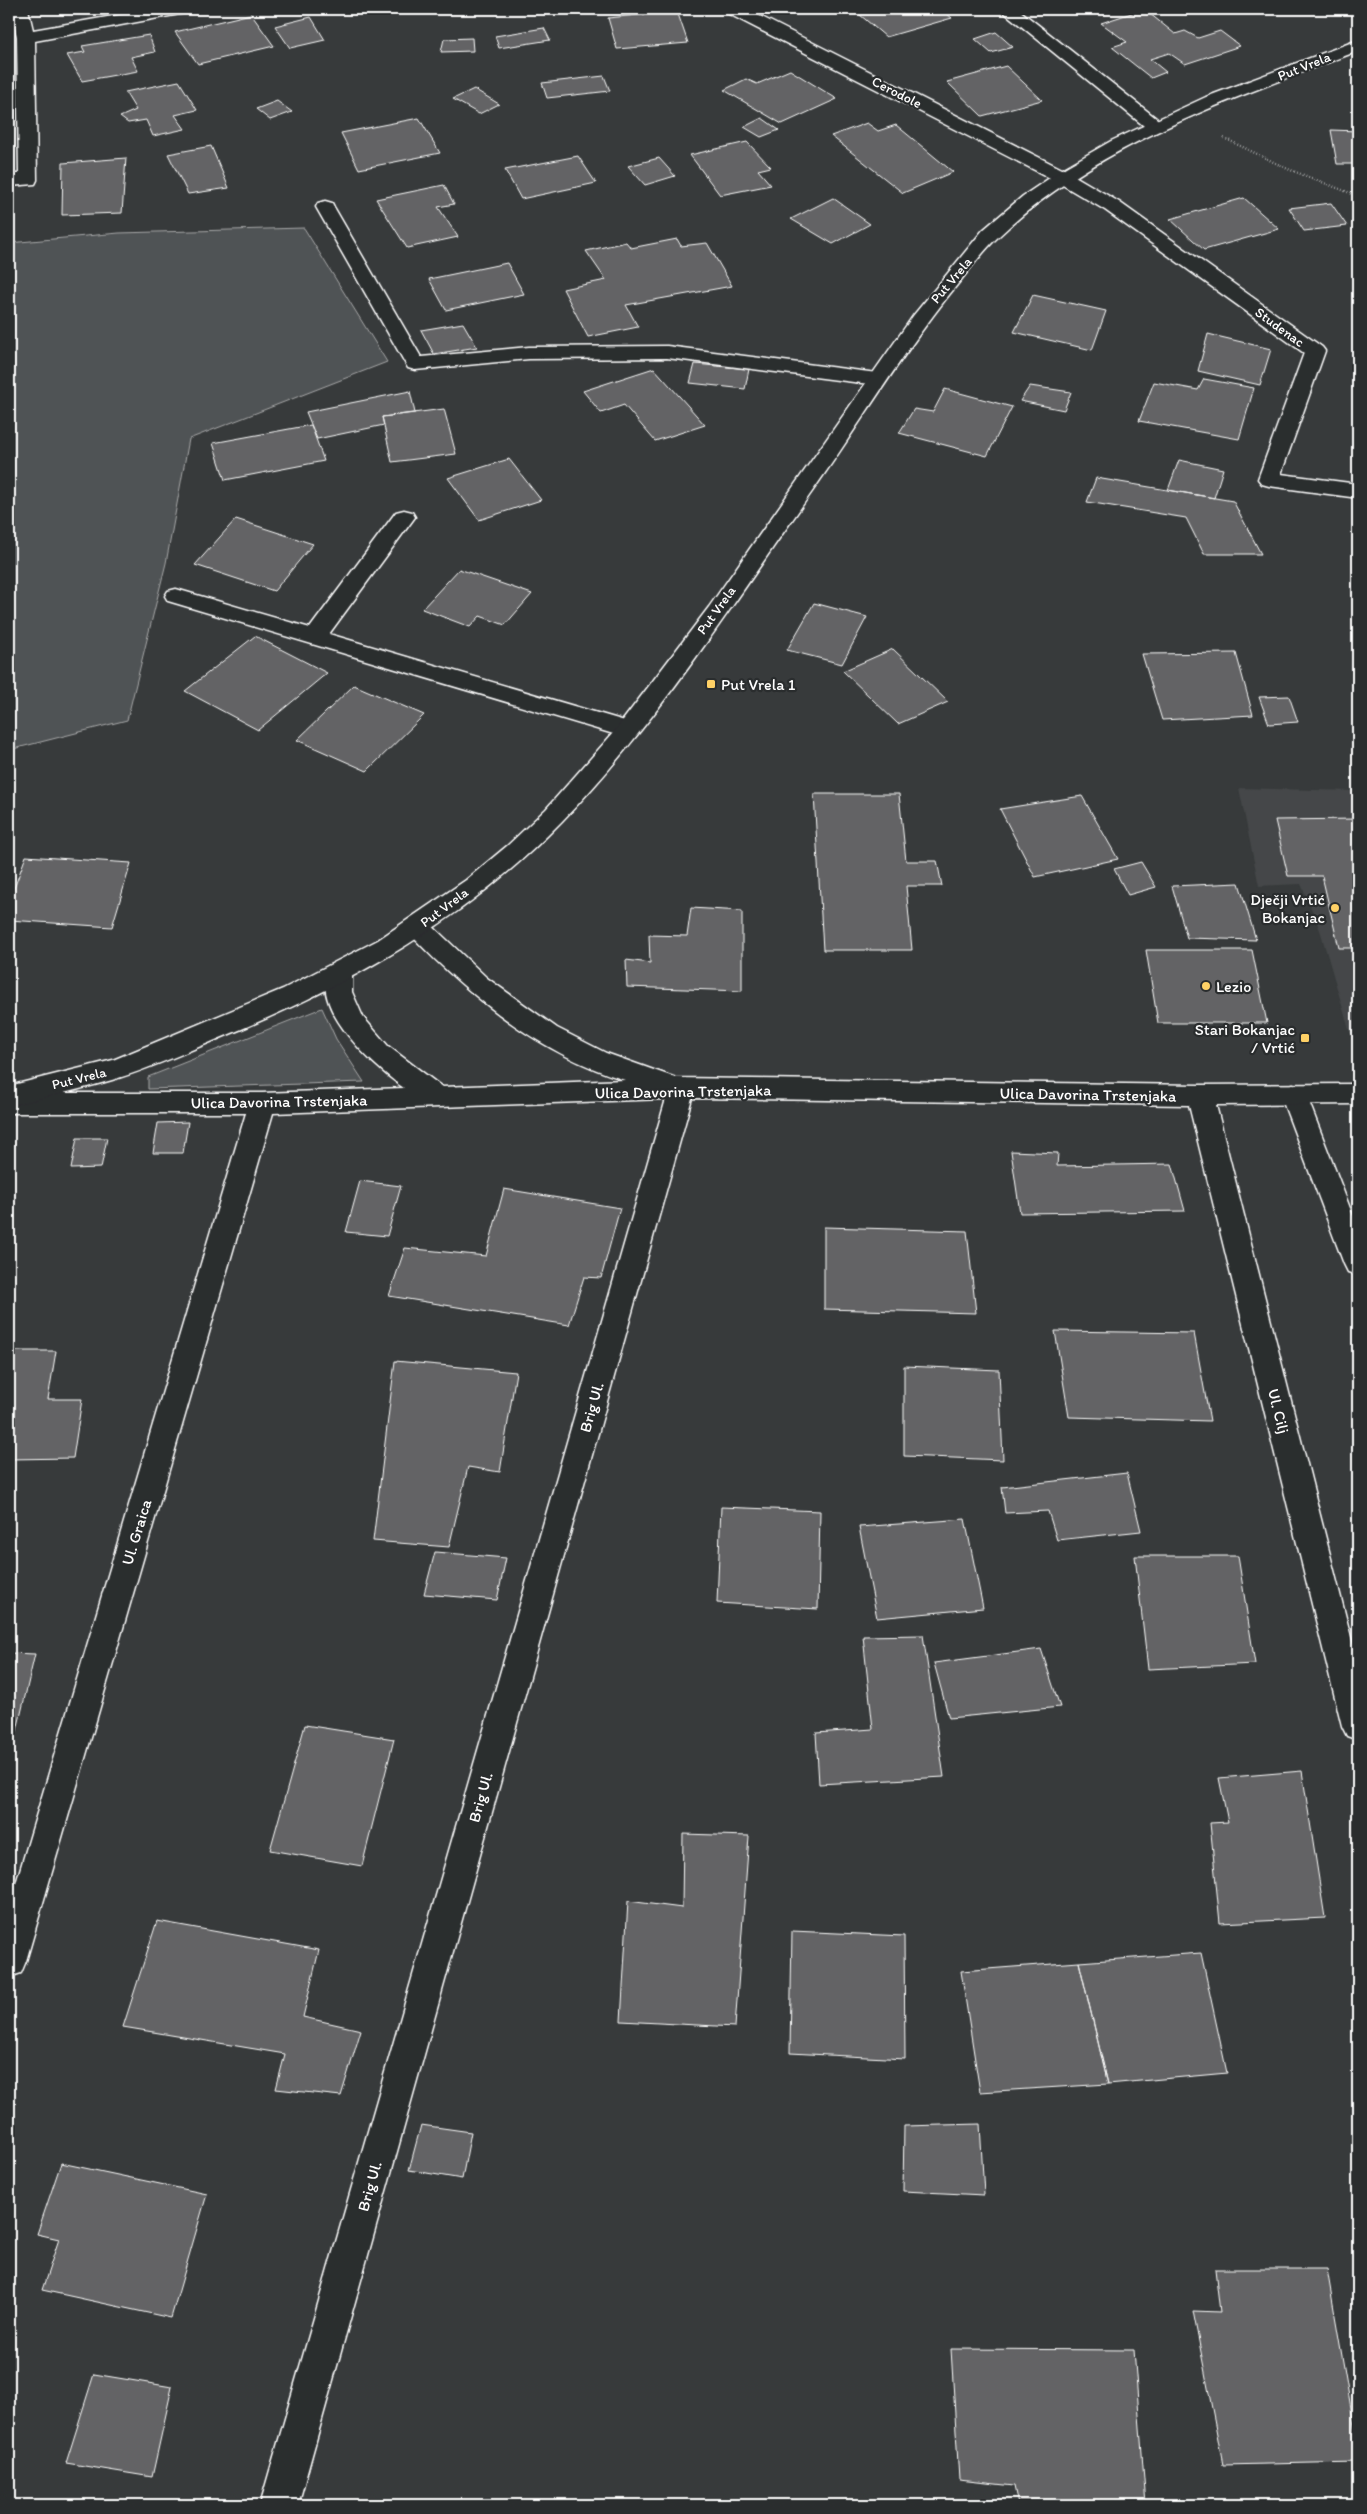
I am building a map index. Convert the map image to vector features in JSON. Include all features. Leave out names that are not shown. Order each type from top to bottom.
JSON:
[{"type":"street","points":[[9,180],[28,180],[26,37],[20,9]]},
{"type":"street","points":[[26,37],[146,12],[180,9]]},
{"type":"street","name":"Cerodole","points":[[733,9],[1061,176]]},
{"type":"street","points":[[1008,9],[1155,126]]},
{"type":"street","name":"Put Vrela","points":[[9,1096],[115,1069],[249,1017],[339,973],[418,927],[487,875],[552,818],[602,763],[829,452],[877,378],[932,302],[990,235],[1061,176],[1155,126],[1358,44]]},
{"type":"street","name":"Studenac","points":[[1061,176],[1112,206],[1314,352],[1269,479],[1358,491]]},
{"type":"street","points":[[325,207],[415,364],[529,354],[667,352],[877,378]]},
{"type":"street","points":[[314,638],[404,517]]},
{"type":"street","points":[[176,596],[627,730]]},
{"type":"street","points":[[418,927],[448,959],[486,991],[537,1028],[597,1060],[682,1088]]},
{"type":"street","points":[[339,973],[339,992],[352,1021],[379,1053],[411,1081],[438,1098]]},
{"type":"street","name":"Ulica Davorina Trstenjaka","points":[[9,1103],[262,1103],[682,1088],[1200,1095],[1358,1094]]},
{"type":"street","name":"Brig Ul.","points":[[279,2505],[682,1088]]},
{"type":"street","points":[[1293,1094],[1358,1264]]},
{"type":"street","name":"Ul. Cilj","points":[[1200,1095],[1358,1726]]},
{"type":"street","name":"Ul. Graica","points":[[9,1961],[250,1149],[262,1103]]},
{"type":"path","points":[[1178,116],[1288,169],[1358,196]]},
{"type":"shaded area","points":[[304,228],[387,362],[189,439],[166,563],[127,720],[9,750],[9,243],[119,233]]},
{"type":"shaded area","name":"Dječji Vrtić Bokanjac","points":[[1239,788],[1358,791],[1358,1033],[1350,1033],[1320,930],[1301,884],[1259,886]]},
{"type":"shaded area","points":[[322,1008],[336,1039],[364,1082],[148,1089],[148,1077]]},
{"type":"building","points":[[44,9],[100,9],[44,12]]},
{"type":"building","points":[[853,9],[941,9],[952,18],[886,37]]},
{"type":"building","points":[[1144,9],[1175,34],[1185,31],[1198,38],[1220,31],[1240,46],[1185,64],[1169,53],[1150,59],[1166,72],[1151,78],[1112,47],[1127,42],[1101,23]]},
{"type":"building","points":[[677,11],[688,43],[617,49],[608,18]]},
{"type":"building","points":[[251,14],[274,46],[198,64],[175,32]]},
{"type":"building","points":[[311,17],[325,40],[290,48],[275,26]]},
{"type":"building","points":[[544,28],[550,40],[499,48],[495,36]]},
{"type":"building","points":[[996,32],[1013,47],[991,53],[975,39]]},
{"type":"building","points":[[149,35],[155,52],[131,57],[138,71],[82,81],[67,55],[85,52],[82,46]]},
{"type":"building","points":[[472,38],[473,51],[441,52],[444,39]]},
{"type":"building","points":[[1006,66],[1042,100],[982,116],[947,82]]},
{"type":"building","points":[[790,70],[837,99],[782,124],[724,90],[746,79],[757,84]]},
{"type":"building","points":[[604,76],[610,91],[547,98],[542,83]]},
{"type":"building","points":[[179,81],[197,110],[175,115],[185,129],[153,136],[146,120],[128,123],[120,117],[136,110],[125,92]]},
{"type":"building","points":[[474,89],[499,104],[479,114],[453,99]]},
{"type":"building","points":[[277,101],[292,112],[270,120],[256,109]]},
{"type":"building","points":[[419,118],[440,153],[359,169],[341,133]]},
{"type":"building","points":[[762,118],[779,130],[761,137],[744,127]]},
{"type":"building","points":[[867,123],[878,131],[896,125],[953,172],[903,193],[831,136]]},
{"type":"building","points":[[1331,130],[1358,131],[1358,164],[1337,164]]},
{"type":"building","points":[[747,142],[771,167],[758,170],[771,185],[720,195],[690,155]]},
{"type":"building","points":[[211,146],[229,188],[188,194],[168,154]]},
{"type":"building","points":[[578,156],[596,183],[521,199],[505,170]]},
{"type":"building","points":[[126,158],[122,213],[62,215],[63,163]]},
{"type":"building","points":[[659,158],[675,176],[645,185],[628,166]]},
{"type":"building","points":[[444,185],[454,204],[438,207],[458,237],[407,248],[376,199]]},
{"type":"building","points":[[833,198],[870,224],[833,244],[791,219]]},
{"type":"building","points":[[1244,198],[1279,229],[1204,250],[1170,219]]},
{"type":"building","points":[[1331,203],[1347,226],[1304,231],[1289,208]]},
{"type":"building","points":[[677,239],[681,246],[707,243],[732,286],[626,305],[638,327],[588,337],[563,289],[606,280],[586,251],[626,242],[631,248]]},
{"type":"building","points":[[507,263],[524,294],[446,310],[429,279]]},
{"type":"building","points":[[1033,295],[1106,311],[1092,350],[1014,332]]},
{"type":"building","points":[[463,323],[477,347],[434,354],[421,330]]},
{"type":"building","points":[[1208,334],[1271,349],[1260,385],[1198,371]]},
{"type":"building","points":[[695,364],[749,369],[745,389],[690,383]]},
{"type":"building","points":[[654,368],[705,425],[655,441],[624,405],[601,413],[583,391]]},
{"type":"building","points":[[1204,379],[1254,388],[1239,439],[1139,421],[1154,382],[1198,390]]},
{"type":"building","points":[[1030,386],[1071,392],[1064,410],[1020,401]]},
{"type":"building","points":[[945,389],[1012,407],[987,456],[899,433],[914,409],[933,412]]},
{"type":"building","points":[[410,391],[415,413],[382,417],[384,425],[317,439],[306,412]]},
{"type":"building","points":[[444,409],[456,454],[392,462],[382,417]]},
{"type":"building","points":[[311,425],[324,461],[225,480],[213,443]]},
{"type":"building","points":[[509,459],[541,500],[479,520],[448,478]]},
{"type":"building","points":[[1179,460],[1223,469],[1214,498],[1168,490]]},
{"type":"building","points":[[1096,478],[1233,501],[1261,554],[1204,554],[1186,518],[1087,502]]},
{"type":"building","points":[[236,519],[313,544],[274,591],[195,565]]},
{"type":"building","points":[[459,569],[532,594],[505,625],[480,616],[470,627],[422,609]]},
{"type":"building","points":[[814,603],[867,617],[842,664],[787,650]]},
{"type":"building","points":[[255,636],[327,673],[258,730],[185,691]]},
{"type":"building","points":[[893,649],[948,702],[898,724],[843,671]]},
{"type":"building","points":[[1236,653],[1253,715],[1162,720],[1142,654]]},
{"type":"building","points":[[354,685],[424,715],[367,771],[297,740]]},
{"type":"building","points":[[1289,696],[1298,722],[1269,724],[1259,697]]},
{"type":"building","points":[[814,794],[899,794],[906,861],[937,861],[942,886],[906,886],[912,950],[823,950]]},
{"type":"building","points":[[1082,796],[1118,859],[1035,877],[1000,809]]},
{"type":"building","points":[[1358,819],[1358,948],[1339,948],[1322,876],[1288,876],[1275,820]]},
{"type":"building","points":[[26,856],[131,863],[112,927],[9,920],[9,902]]},
{"type":"building","points":[[1141,862],[1156,887],[1128,895],[1114,869]]},
{"type":"building","points":[[1239,883],[1256,940],[1187,938],[1172,886]]},
{"type":"building","points":[[691,908],[742,911],[742,991],[627,987],[626,960],[650,963],[649,935],[687,936]]},
{"type":"building","name":"Lezio","points":[[1146,950],[1252,950],[1267,1023],[1158,1023]]},
{"type":"building","points":[[188,1122],[183,1153],[153,1153],[158,1123]]},
{"type":"building","points":[[77,1138],[107,1138],[101,1168],[71,1169]]},
{"type":"building","points":[[1011,1151],[1058,1153],[1057,1166],[1172,1164],[1185,1211],[1020,1213]]},
{"type":"building","points":[[360,1181],[401,1186],[387,1236],[346,1232]]},
{"type":"building","points":[[504,1189],[620,1208],[601,1278],[584,1277],[569,1325],[389,1296],[405,1248],[486,1256]]},
{"type":"building","points":[[824,1227],[967,1231],[976,1313],[824,1309]]},
{"type":"building","points":[[1055,1331],[1194,1333],[1210,1421],[1069,1417]]},
{"type":"building","points":[[9,1351],[56,1351],[48,1399],[82,1399],[73,1458],[9,1459]]},
{"type":"building","points":[[395,1361],[516,1372],[500,1472],[468,1467],[449,1547],[373,1541]]},
{"type":"building","points":[[904,1366],[999,1370],[1003,1460],[904,1456]]},
{"type":"building","points":[[1127,1473],[1141,1531],[1057,1540],[1048,1511],[1005,1513],[1002,1487]]},
{"type":"building","points":[[721,1507],[820,1511],[818,1609],[717,1603]]},
{"type":"building","points":[[965,1519],[983,1608],[877,1618],[859,1527]]},
{"type":"building","points":[[435,1552],[506,1558],[497,1600],[424,1594]]},
{"type":"building","points":[[1135,1556],[1238,1556],[1255,1664],[1148,1669]]},
{"type":"building","points":[[923,1635],[944,1777],[819,1784],[816,1733],[873,1729],[863,1636]]},
{"type":"building","points":[[1041,1649],[1060,1707],[949,1718],[934,1663]]},
{"type":"building","points":[[9,1653],[35,1654],[10,1760],[9,1760]]},
{"type":"building","points":[[305,1725],[394,1739],[362,1866],[270,1850]]},
{"type":"building","points":[[1302,1771],[1325,1918],[1220,1923],[1210,1823],[1228,1822],[1219,1778]]},
{"type":"building","points":[[683,1834],[749,1836],[735,2027],[621,2021],[628,1901],[682,1908]]},
{"type":"building","points":[[157,1921],[319,1950],[303,2017],[361,2030],[341,2096],[276,2089],[285,2054],[123,2027]]},
{"type":"building","points":[[792,1931],[904,1936],[905,2059],[790,2053]]},
{"type":"building","points":[[1201,1953],[1227,2073],[1108,2084],[1079,1962]]},
{"type":"building","points":[[1079,1962],[1108,2084],[980,2092],[961,1971]]},
{"type":"building","points":[[980,2124],[984,2195],[903,2191],[904,2126]]},
{"type":"building","points":[[421,2125],[471,2132],[462,2179],[409,2170]]},
{"type":"building","points":[[61,2163],[207,2194],[171,2318],[42,2290],[59,2239],[37,2234]]},
{"type":"building","points":[[1215,2269],[1327,2269],[1358,2449],[1358,2462],[1223,2465],[1193,2311],[1220,2312]]},
{"type":"building","points":[[951,2349],[1134,2350],[1146,2505],[1018,2505],[1014,2486],[959,2480]]},
{"type":"building","points":[[94,2374],[172,2387],[152,2477],[66,2463]]},
{"type":"place","name":"Put Vrela 1","points":[[711,684]]},
{"type":"place","name":"Dječji Vrtić Bokanjac","points":[[1335,908]]},
{"type":"place","name":"Lezio","points":[[1206,986]]},
{"type":"place","name":"Stari Bokanjac / Vrtić","points":[[1305,1038]]}]
